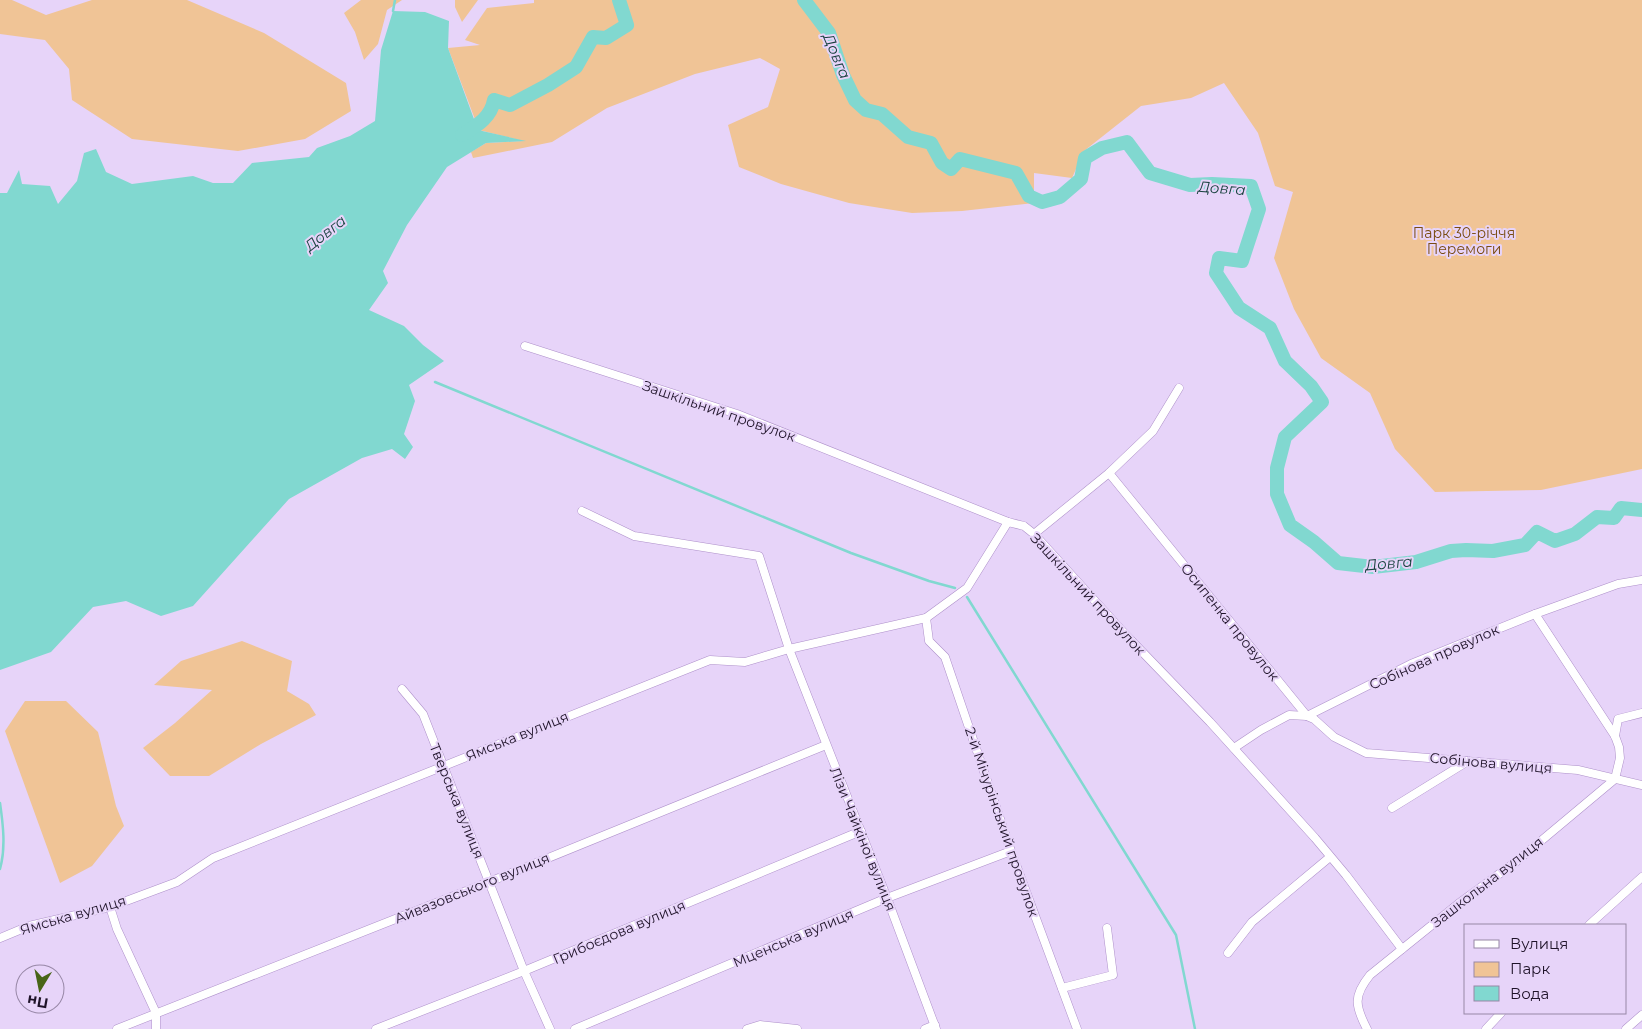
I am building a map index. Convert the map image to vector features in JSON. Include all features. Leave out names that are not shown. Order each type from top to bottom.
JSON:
[{"type":"street","name":"Зашкільний провулок","points":[[525,346],[737,414],[1008,522],[1024,526],[1034,534],[1234,748],[1346,875],[1402,949]]},
{"type":"street","points":[[1034,534],[1109,473],[1153,430],[1179,388]]},
{"type":"street","name":"Осипенка провулок","points":[[1109,473],[1307,716],[1314,719],[1334,737],[1366,753]]},
{"type":"street","name":"Лізи Чайкіної вулиця","points":[[582,511],[634,536],[758,556],[789,649],[936,1027]]},
{"type":"street","name":"Ямська вулиця","points":[[0,938],[29,926],[110,907],[178,882],[213,858],[710,660],[745,662],[789,649],[926,618],[967,588],[1008,522]]},
{"type":"street","name":"Собінова провулок","points":[[1234,748],[1260,730],[1289,716],[1307,716],[1410,664],[1535,614],[1618,584],[1642,580]]},
{"type":"street","points":[[1535,614],[1615,736],[1620,758],[1615,779],[1642,785]]},
{"type":"street","name":"2-й Мічурінський провулок","points":[[926,618],[929,641],[945,657],[1011,851],[1077,1029]]},
{"type":"street","name":"Тверська вулиця","points":[[402,689],[423,714],[524,971],[550,1029]]},
{"type":"street","points":[[1615,736],[1618,719],[1642,713]]},
{"type":"street","name":"Айвазовського вулиця","points":[[117,1029],[489,882],[826,745]]},
{"type":"street","name":"Собінова вулиця","points":[[1366,753],[1578,770],[1615,779]]},
{"type":"street","points":[[1392,808],[1468,761]]},
{"type":"street","name":"Зашкольна вулиця","points":[[1367,1029],[1359,1014],[1357,1002],[1360,988],[1370,975],[1458,904],[1517,861],[1615,779]]},
{"type":"street","name":"Грибоєдова вулиця","points":[[376,1029],[524,971],[861,831]]},
{"type":"street","name":"Мценська вулиця","points":[[575,1029],[887,898],[1011,851]]},
{"type":"street","points":[[1228,953],[1252,922],[1330,857]]},
{"type":"street","points":[[1589,924],[1642,877]]},
{"type":"street","points":[[110,907],[117,929],[156,1013],[156,1029]]},
{"type":"street","points":[[1062,988],[1113,975],[1107,928]]},
{"type":"street","points":[[1486,1029],[1500,1014]]},
{"type":"street","points":[[1626,1029],[1642,1016]]},
{"type":"street","points":[[747,1029],[760,1025],[797,1029]]},
{"type":"street","points":[[925,1029],[936,1027]]},
{"type":"green space","points":[[0,0],[12,0],[46,15],[92,0],[187,0],[264,33],[346,83],[351,111],[305,139],[238,151],[132,139],[72,100],[69,69],[45,40],[0,34]]},
{"type":"green space","points":[[361,0],[402,0],[387,10],[378,44],[364,60],[355,32],[344,13]]},
{"type":"green space","points":[[455,0],[478,0],[462,22],[455,7]]},
{"type":"green space","name":"Парк 30-річчя Перемоги","points":[[534,0],[1642,0],[1642,469],[1541,490],[1435,492],[1395,449],[1370,393],[1321,358],[1294,309],[1274,258],[1293,192],[1275,186],[1258,133],[1224,83],[1191,98],[1141,106],[1084,151],[1072,178],[1034,173],[1034,203],[962,211],[912,213],[849,203],[781,184],[739,167],[728,125],[768,107],[780,69],[760,58],[695,74],[607,108],[552,142],[473,158],[471,152],[486,143],[523,141],[479,130],[448,48],[480,45],[465,40],[487,8],[534,3]]},
{"type":"green space","points":[[242,641],[292,661],[287,691],[309,704],[316,715],[261,744],[209,776],[170,776],[143,748],[212,690],[154,685],[181,661]]},
{"type":"green space","points":[[25,701],[66,701],[98,732],[116,806],[124,826],[92,866],[60,883],[5,731]]},
{"type":"water","points":[[393,11],[425,12],[449,21],[448,48],[478,130],[526,141],[486,143],[447,167],[407,225],[383,271],[388,283],[369,310],[404,326],[423,345],[444,361],[409,385],[415,401],[404,434],[413,447],[405,459],[392,449],[362,458],[289,499],[193,606],[161,616],[126,601],[93,607],[51,652],[0,670],[0,193],[7,193],[19,170],[22,184],[50,186],[58,204],[77,181],[84,153],[96,149],[106,172],[132,184],[193,176],[213,183],[233,183],[252,163],[309,157],[317,148],[350,136],[375,121],[381,50]]},
{"type":"waterway","points":[[393,11],[395,0]]},
{"type":"waterway","name":"Довга","points":[[462,135],[486,117],[494,100],[510,105],[548,85],[576,67],[593,37],[606,38],[627,25],[619,0]]},
{"type":"waterway","name":"Довга","points":[[804,0],[829,33],[843,75],[855,100],[866,110],[882,114],[908,137],[931,143],[942,163],[951,169],[960,159],[1016,173],[1029,196],[1042,202],[1060,197],[1081,179],[1085,158],[1102,148],[1127,142],[1150,173],[1190,185],[1251,186],[1259,209],[1242,261],[1219,258],[1216,273],[1239,308],[1270,328],[1285,361],[1311,386],[1322,402],[1285,437],[1277,468],[1277,494],[1290,525],[1314,542],[1338,563],[1373,567],[1416,562],[1451,551],[1493,551],[1525,545],[1537,532],[1555,541],[1575,534],[1597,517],[1614,518],[1621,508],[1642,510]]},
{"type":"waterway","points":[[435,382],[851,553],[929,581],[955,588]]},
{"type":"waterway","points":[[967,597],[1176,935],[1195,1029]]},
{"type":"waterway","points":[[0,803],[3,828],[0,869]]}]
